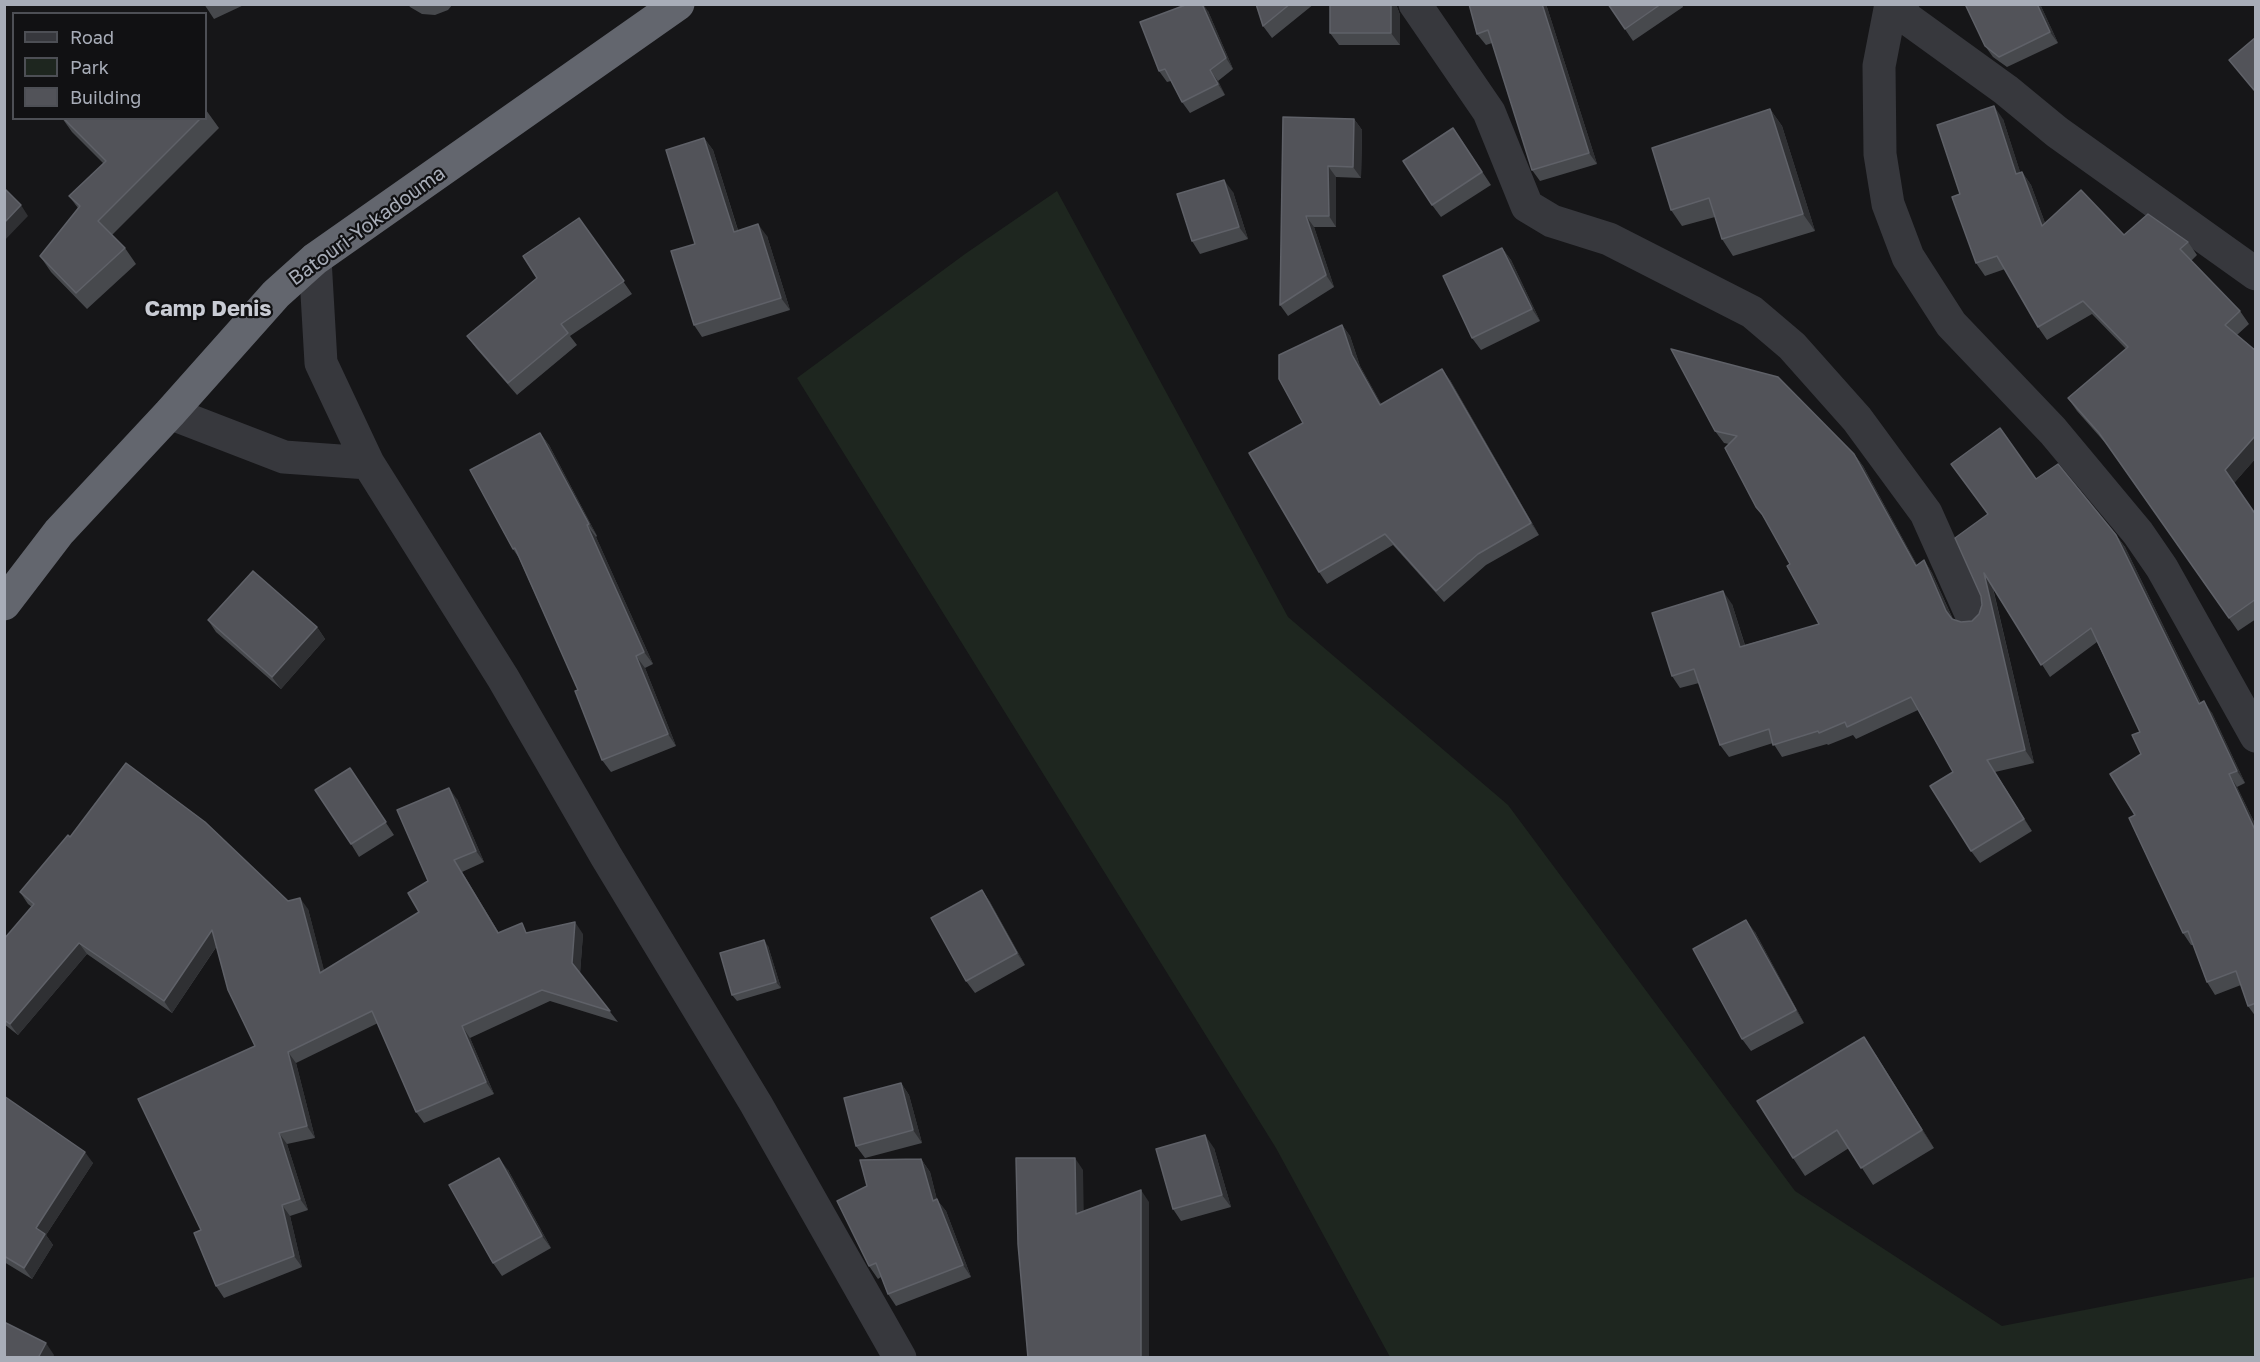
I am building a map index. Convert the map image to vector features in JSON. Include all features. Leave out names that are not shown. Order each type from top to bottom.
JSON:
[{"type":"highway","name":"Batouri-Yokadouma","points":[[4,604],[59,532],[170,413],[276,294],[315,259],[678,4]]},
{"type":"street","points":[[1415,4],[1489,112],[1527,206],[1552,221],[1609,239],[1752,312],[1792,346],[1857,420],[1926,513],[1972,616]]},
{"type":"street","points":[[1891,4],[1879,66],[1880,154],[1888,204],[1908,257],[1951,324],[2053,431],[2138,533],[2162,568],[2256,736]]},
{"type":"street","points":[[1902,4],[1905,17],[2006,90],[2056,132],[2256,274]]},
{"type":"street","points":[[315,259],[321,363],[369,464],[503,678],[606,856],[756,1104],[900,1358]]},
{"type":"street","points":[[170,413],[284,457],[369,464]]},
{"type":"green space","points":[[1057,191],[1288,617],[1508,805],[1795,1191],[2002,1326],[2255,1277],[2255,1357],[1390,1357],[1276,1148],[797,378],[965,254]]},
{"type":"building","points":[[1188,4],[1202,4],[1226,58],[1210,70],[1218,84],[1182,102],[1165,69],[1159,71],[1140,22]]},
{"type":"building","points":[[1256,4],[1290,4],[1263,26]]},
{"type":"building","points":[[1330,4],[1391,4],[1391,33],[1330,33]]},
{"type":"building","points":[[1469,4],[1542,4],[1589,153],[1532,170],[1488,30],[1477,34]]},
{"type":"building","points":[[1608,4],[1661,4],[1625,29]]},
{"type":"building","points":[[1965,4],[2037,4],[2050,32],[1999,57],[1985,46]]},
{"type":"building","points":[[2256,37],[2256,90],[2254,90],[2229,60]]},
{"type":"building","points":[[1994,106],[2016,174],[2022,172],[2042,226],[2081,190],[2124,235],[2148,214],[2188,242],[2180,249],[2240,311],[2225,325],[2256,351],[2256,435],[2225,470],[2256,515],[2256,599],[2229,618],[2099,433],[2068,398],[2128,347],[2083,301],[2038,327],[1997,256],[1976,263],[1952,197],[1960,194],[1937,125]]},
{"type":"building","points":[[1770,109],[1803,214],[1722,239],[1709,198],[1671,210],[1652,148]]},
{"type":"building","points":[[1283,117],[1354,119],[1353,167],[1328,166],[1329,216],[1306,216],[1326,275],[1280,305]]},
{"type":"building","points":[[65,120],[199,120],[98,221],[125,248],[76,293],[40,256],[80,206],[69,196],[106,161]]},
{"type":"building","points":[[1453,128],[1482,172],[1432,205],[1403,161]]},
{"type":"building","points":[[704,138],[734,232],[758,224],[781,298],[694,325],[671,251],[695,244],[666,150]]},
{"type":"building","points":[[1224,180],[1239,227],[1192,241],[1177,194]]},
{"type":"building","points":[[4,188],[21,205],[4,223]]},
{"type":"building","points":[[579,218],[624,281],[561,324],[568,333],[508,383],[467,336],[537,278],[523,256]]},
{"type":"building","points":[[1502,248],[1532,309],[1472,338],[1443,276]]},
{"type":"building","points":[[1342,325],[1352,355],[1380,405],[1442,369],[1531,523],[1478,554],[1436,591],[1385,534],[1319,572],[1249,453],[1303,423],[1279,379],[1279,355]]},
{"type":"building","points":[[1671,349],[1778,377],[1854,454],[1916,566],[1924,560],[1946,611],[1952,619],[1961,622],[1972,621],[1979,614],[1982,605],[1981,596],[1955,538],[1988,514],[1951,464],[2000,428],[2036,479],[2058,464],[2116,535],[2199,704],[2204,701],[2237,771],[2229,774],[2256,832],[2256,1003],[2248,1006],[2236,971],[2207,982],[2188,931],[2183,933],[2129,818],[2135,815],[2110,774],[2141,754],[2132,735],[2140,732],[2091,628],[2041,665],[1984,573],[2025,750],[1987,760],[2024,819],[1971,851],[1930,786],[1953,772],[1911,697],[1847,727],[1845,722],[1819,733],[1818,731],[1773,745],[1769,729],[1720,745],[1694,669],[1672,676],[1652,613],[1723,591],[1740,647],[1819,624],[1787,566],[1790,564],[1725,448],[1737,436],[1715,431]]},
{"type":"building","points":[[540,433],[589,524],[587,525],[644,652],[636,656],[668,734],[602,760],[575,691],[578,690],[515,548],[513,549],[470,470]]},
{"type":"building","points":[[253,571],[317,627],[272,677],[208,620]]},
{"type":"building","points":[[126,763],[205,822],[288,901],[300,898],[320,973],[419,912],[408,893],[428,881],[397,810],[449,788],[476,851],[454,860],[498,933],[522,923],[526,933],[575,922],[572,963],[610,1011],[542,990],[462,1026],[486,1082],[416,1112],[372,1011],[288,1052],[307,1126],[279,1133],[300,1199],[282,1205],[294,1256],[216,1286],[194,1233],[201,1230],[138,1099],[255,1046],[228,990],[212,930],[164,1001],[79,943],[10,1024],[4,1020],[4,939],[34,904],[20,892],[68,835],[70,837]]},
{"type":"building","points":[[350,768],[386,822],[351,844],[315,790]]},
{"type":"building","points":[[982,890],[1017,953],[966,981],[931,918]]},
{"type":"building","points":[[1746,920],[1796,1010],[1742,1039],[1693,949]]},
{"type":"building","points":[[764,940],[776,982],[732,995],[720,953]]},
{"type":"building","points":[[1864,1037],[1922,1130],[1861,1168],[1837,1130],[1793,1158],[1757,1101]]},
{"type":"building","points":[[901,1083],[913,1130],[856,1146],[844,1098]]},
{"type":"building","points":[[4,1096],[85,1152],[36,1228],[45,1234],[24,1268],[4,1256]]},
{"type":"building","points":[[1205,1135],[1222,1195],[1173,1209],[1156,1149]]},
{"type":"building","points":[[499,1158],[542,1236],[493,1263],[449,1185]]},
{"type":"building","points":[[1016,1158],[1075,1158],[1076,1214],[1141,1190],[1141,1358],[1028,1358],[1018,1244]]},
{"type":"building","points":[[921,1159],[933,1201],[937,1199],[963,1265],[888,1294],[876,1263],[869,1266],[837,1201],[867,1186],[860,1160]]},
{"type":"building","points":[[4,1322],[46,1343],[38,1358],[4,1358]]},
{"type":"district","name":"Camp Denis","points":[[208,309]]}]
